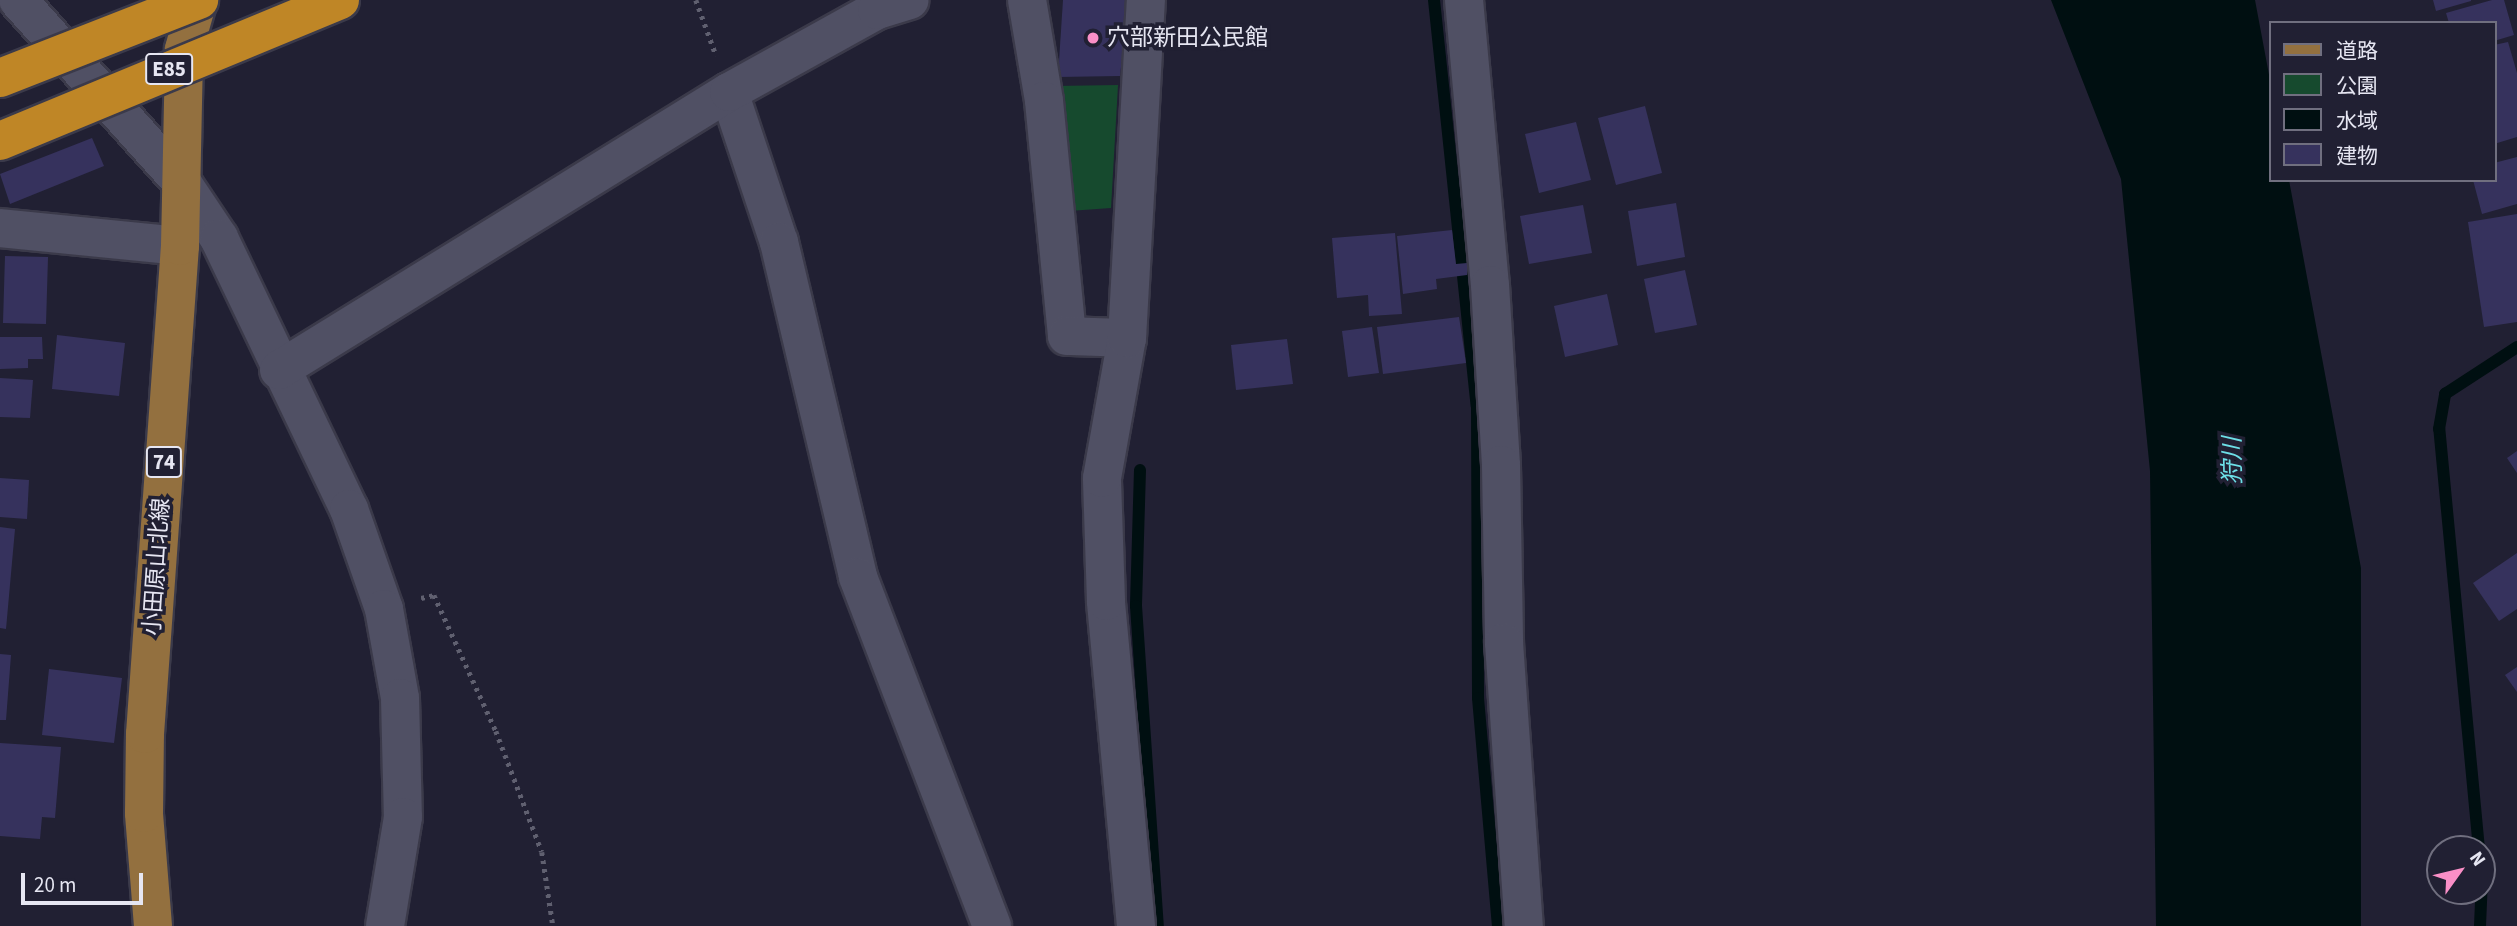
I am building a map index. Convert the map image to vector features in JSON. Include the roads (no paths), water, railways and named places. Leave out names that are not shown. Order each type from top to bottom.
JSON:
[{"type":"highway","name":"E85","points":[[0,78],[199,0]]},
{"type":"highway","name":"E85","points":[[0,141],[340,0]]},
{"type":"main road","name":"小田原山北線","points":[[153,926],[144,813],[145,734],[180,246],[184,49],[199,0]]},
{"type":"street","points":[[18,0],[183,184],[219,238],[279,370],[349,509],[384,609],[400,698],[403,817],[385,926]]},
{"type":"street","points":[[279,370],[729,92],[877,10],[909,0]]},
{"type":"street","points":[[1027,0],[1044,101],[1067,336],[1127,338]]},
{"type":"street","points":[[1136,926],[1106,601],[1102,478],[1127,338],[1146,0]]},
{"type":"street","points":[[1464,0],[1490,285],[1501,465],[1504,643],[1524,926]]},
{"type":"street","points":[[729,92],[779,243],[858,577],[992,926]]},
{"type":"street","points":[[0,228],[180,246]]},
{"type":"water","name":"狩川","points":[[2051,0],[2255,0],[2268,69],[2268,182],[2289,182],[2361,568],[2361,926],[2156,926],[2150,471],[2121,179]]},
{"type":"waterway","points":[[1434,0],[1477,406],[1478,698],[1498,926]]},
{"type":"waterway","points":[[2478,835],[2439,429],[2445,394],[2517,347]]},
{"type":"waterway","points":[[1140,470],[1136,606],[1158,926]]},
{"type":"waterway","points":[[2480,926],[2481,905]]},
{"type":"place","name":"穴部新田公民館","points":[[1093,38]]}]
